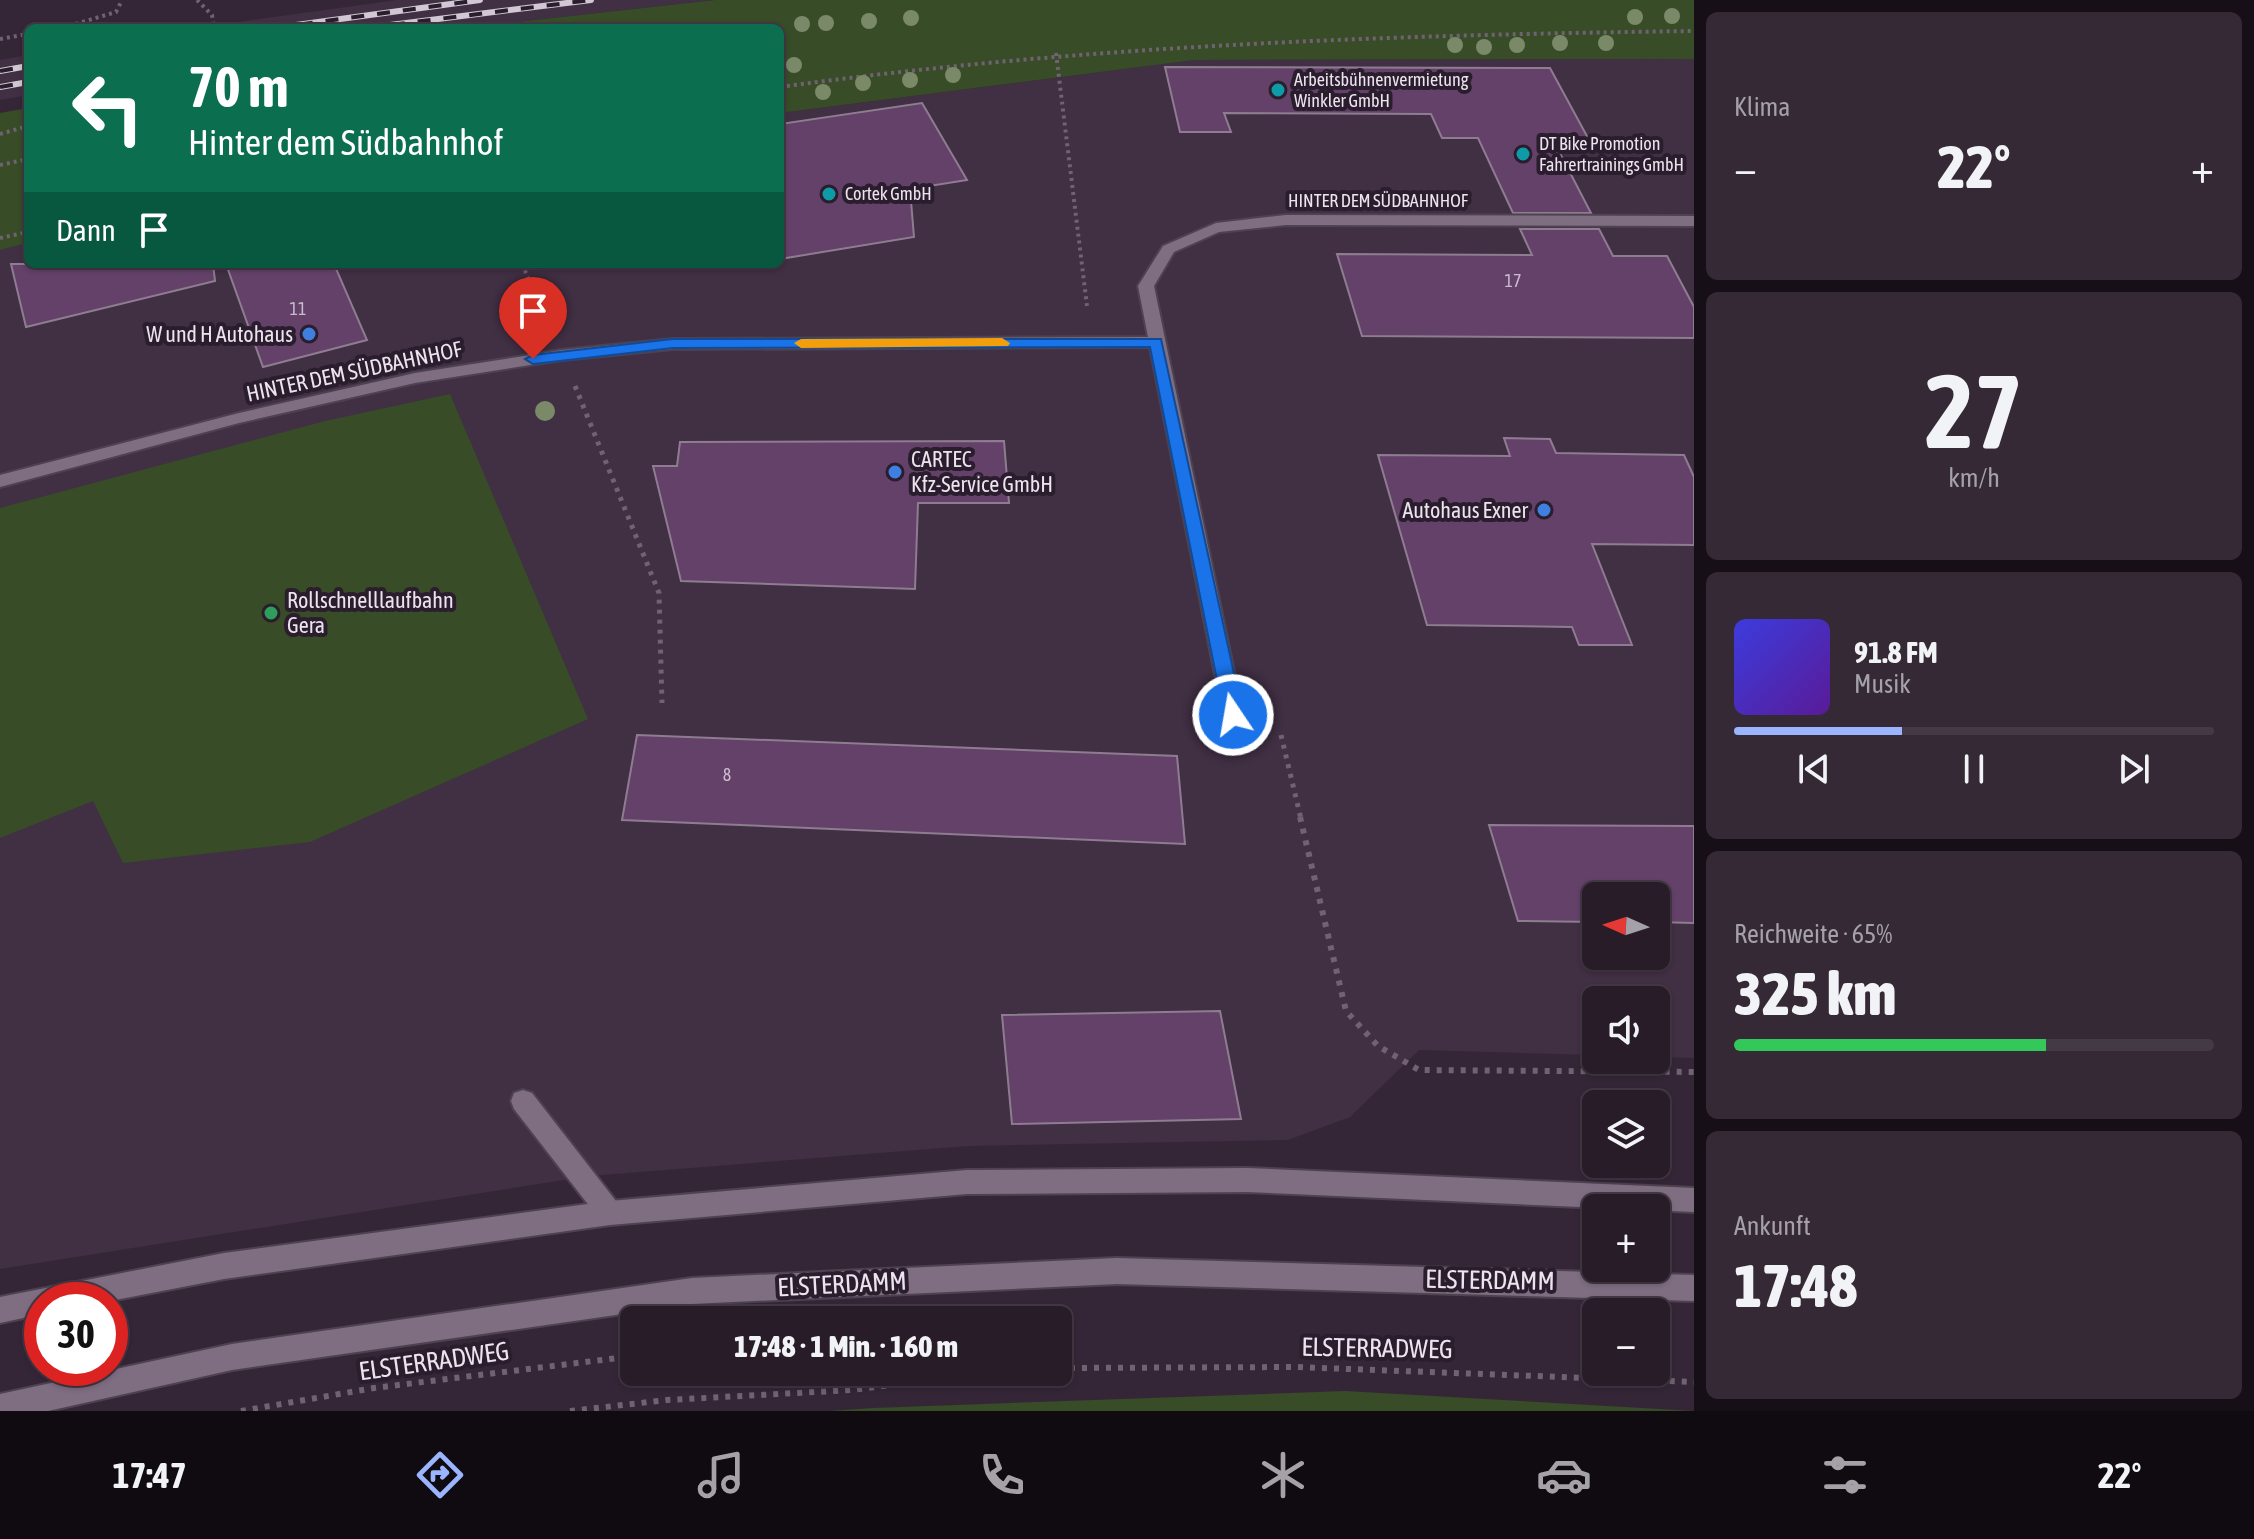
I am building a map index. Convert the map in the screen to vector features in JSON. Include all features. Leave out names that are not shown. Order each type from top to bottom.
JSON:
[{"type":"street","name":"HINTER DEM SÜDBAHNHOF","points":[[1233,715],[1146,286],[1168,249],[1216,228],[1286,220],[1694,221]]},
{"type":"street","name":"HINTER DEM SÜDBAHNHOF","points":[[0,481],[239,418],[415,378],[562,355],[673,344],[1156,342]]},
{"type":"street","points":[[523,1101],[610,1213]]},
{"type":"street","points":[[128,1285],[224,1266],[610,1213],[752,1199],[998,1182],[1247,1180],[1694,1200]]},
{"type":"street","name":"ELSTERDAMM","points":[[0,1408],[232,1357],[692,1291],[1117,1271],[1694,1288]]},
{"type":"street","points":[[0,1310],[24,1305]]},
{"type":"path","points":[[76,24],[116,12],[122,0]]},
{"type":"path","points":[[197,0],[212,15],[213,24]]},
{"type":"path","points":[[784,87],[1056,53],[1209,42],[1694,31]]},
{"type":"path","points":[[0,39],[24,35]]},
{"type":"path","points":[[1056,53],[1092,343]]},
{"type":"path","points":[[0,134],[24,127]]},
{"type":"path","points":[[0,165],[24,160]]},
{"type":"path","points":[[0,238],[24,233]]},
{"type":"path","points":[[524,268],[659,593],[662,703]]},
{"type":"path","points":[[1281,735],[1346,1011],[1370,1042],[1395,1060],[1419,1070],[1694,1072]]},
{"type":"path","name":"ELSTERRADWEG","points":[[241,1411],[374,1388],[620,1358]]},
{"type":"path","name":"ELSTERRADWEG","points":[[1072,1368],[1181,1364],[1441,1369],[1694,1382]]},
{"type":"path","points":[[570,1411],[667,1400],[884,1386]]},
{"type":"shaded area","points":[[397,0],[715,0],[498,24],[224,24]]},
{"type":"shaded area","points":[[24,56],[24,96],[0,100],[0,60]]},
{"type":"shaded area","points":[[1694,59],[1694,1058],[1670,1057],[1670,986],[1582,986],[1582,1055],[1419,1050],[1350,1117],[1288,1140],[968,1146],[589,1176],[0,1269],[0,250],[24,244],[24,268],[784,268],[784,112],[1195,60]]},
{"type":"green space","points":[[715,0],[1694,0],[1694,59],[1195,60],[784,112],[784,24],[498,24]]},
{"type":"green space","points":[[24,109],[24,244],[0,250],[0,113]]},
{"type":"green space","name":"Rollschnelllaufbahn Gera","points":[[450,394],[588,719],[310,842],[123,863],[93,801],[0,838],[0,508],[325,421]]},
{"type":"green space","points":[[1345,1391],[1694,1411],[829,1411],[873,1408]]},
{"type":"building","points":[[1165,67],[1550,68],[1588,138],[1552,138],[1591,213],[1513,213],[1478,138],[1442,138],[1431,114],[1224,113],[1231,132],[1180,132]]},
{"type":"building","name":"Cortek GmbH","points":[[922,103],[967,180],[910,189],[914,237],[784,258],[784,123]]},
{"type":"building","points":[[1520,229],[1599,229],[1613,256],[1667,256],[1694,307],[1694,338],[1362,336],[1337,254],[1532,255]]},
{"type":"building","points":[[11,264],[24,264],[24,268],[213,268],[215,281],[26,327]]},
{"type":"building","points":[[227,268],[336,268],[367,340],[263,367]]},
{"type":"building","name":"Autohaus Exner","points":[[1504,438],[1550,439],[1556,453],[1684,455],[1694,477],[1694,545],[1592,544],[1632,645],[1579,645],[1572,627],[1427,625],[1378,455],[1510,456]]},
{"type":"building","points":[[1004,441],[1009,503],[918,503],[915,589],[681,581],[653,466],[677,466],[680,442]]},
{"type":"building","points":[[637,735],[1177,756],[1185,844],[622,820]]},
{"type":"building","points":[[1489,825],[1694,826],[1694,923],[1670,922],[1670,882],[1582,882],[1582,922],[1518,921]]},
{"type":"building","points":[[1220,1011],[1241,1119],[1012,1124],[1002,1015]]},
{"type":"railway","points":[[303,24],[480,0]]},
{"type":"railway","points":[[398,24],[591,0]]},
{"type":"railway","points":[[0,71],[24,67]]},
{"type":"railway","points":[[0,87],[24,83]]},
{"type":"slow traffic","points":[[801,343],[1002,343]]},
{"type":"place","name":"Arbeitsbühnenvermietung Winkler GmbH","points":[[1278,90]]},
{"type":"place","name":"DT Bike Promotion Fahrertrainings GmbH","points":[[1523,154]]},
{"type":"place","name":"Cortek GmbH","points":[[829,194]]},
{"type":"place","name":"W und H Autohaus","points":[[309,334]]},
{"type":"place","name":"CARTEC Kfz-Service GmbH","points":[[895,472]]},
{"type":"place","name":"Autohaus Exner","points":[[1544,510]]},
{"type":"place","name":"Rollschnelllaufbahn Gera","points":[[271,613]]},
{"type":"route","points":[[533,359],[673,344],[1156,342],[1233,715]]}]
